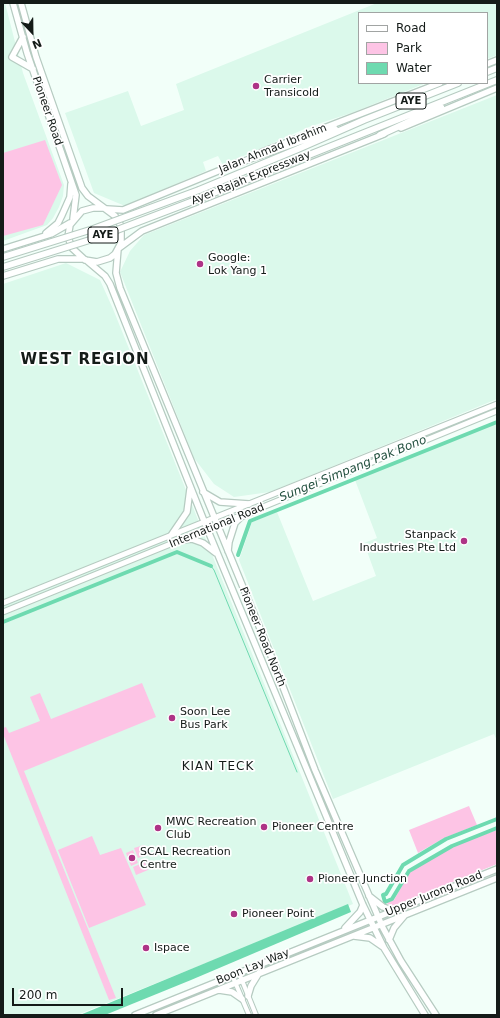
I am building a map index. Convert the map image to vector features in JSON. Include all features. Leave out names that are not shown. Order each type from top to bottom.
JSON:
[{"type":"highway","name":"Ayer Rajah Expressway","points":[[3,257],[93,229],[199,190],[364,120],[455,84]]},
{"type":"highway","name":"Ayer Rajah Expressway","points":[[3,267],[96,238],[201,198],[487,84]]},
{"type":"highway","points":[[380,135],[445,105],[456,97]]},
{"type":"highway","points":[[236,164],[364,120]]},
{"type":"main road","name":"Pioneer Road","points":[[13,3],[33,69],[76,195],[73,219]]},
{"type":"main road","name":"Pioneer Road","points":[[21,3],[36,57],[82,188],[88,196],[104,209]]},
{"type":"main road","points":[[23,37],[12,57],[33,69]]},
{"type":"main road","name":"Jalan Ahmad Ibrahim","points":[[104,209],[123,210],[277,146],[437,84]]},
{"type":"main road","points":[[3,276],[58,259],[97,262],[110,258],[134,235],[144,230],[380,135],[412,124],[497,88]]},
{"type":"main road","points":[[41,237],[58,223],[70,197],[71,180]]},
{"type":"main road","points":[[3,249],[61,230],[87,209],[104,209],[115,216],[121,226],[122,237],[119,249]]},
{"type":"main road","points":[[73,219],[68,231],[69,242],[75,253],[85,260]]},
{"type":"main road","name":"Pioneer Road North","points":[[119,249],[115,267],[120,288],[268,648],[315,770],[381,924],[389,940],[436,1015]]},
{"type":"main road","name":"Pioneer Road North","points":[[85,260],[105,276],[110,284],[207,529],[363,905],[384,948],[425,1015]]},
{"type":"main road","name":"International Road","points":[[3,603],[497,404]]},
{"type":"main road","name":"International Road","points":[[3,612],[497,412]]},
{"type":"main road","points":[[172,534],[187,512],[190,486]]},
{"type":"main road","points":[[203,492],[220,502],[249,504]]},
{"type":"main road","points":[[228,553],[228,542],[235,523],[241,517],[256,510]]},
{"type":"main road","points":[[182,540],[192,539],[203,543],[218,556]]},
{"type":"main road","name":"Upper Jurong Road","points":[[371,920],[497,869]]},
{"type":"main road","name":"Upper Jurong Road","points":[[374,927],[497,878]]},
{"type":"main road","points":[[485,882],[497,883]]},
{"type":"main road","points":[[368,895],[383,907],[392,911]]},
{"type":"main road","points":[[343,930],[360,912],[363,905]]},
{"type":"main road","points":[[389,940],[394,928],[406,914]]},
{"type":"main road","name":"Boon Lay Way","points":[[135,1015],[371,920]]},
{"type":"main road","name":"Boon Lay Way","points":[[156,1015],[374,927]]},
{"type":"main road","points":[[352,936],[370,938],[384,948]]},
{"type":"main road","points":[[218,990],[232,992],[245,997],[260,973]]},
{"type":"street","points":[[239,973],[242,980],[249,1015]]},
{"type":"street","points":[[232,975],[235,983],[256,1015]]},
{"type":"shaded area","points":[[3,3],[5,3],[23,73],[64,185],[63,196],[59,207],[47,225],[3,241]]},
{"type":"shaded area","points":[[377,3],[497,3],[497,55],[488,59],[488,12],[358,12],[358,84],[424,84],[354,112],[309,127],[223,165],[218,156],[203,162],[206,171],[125,206],[94,193],[65,113],[128,91],[141,126],[184,110],[176,84]]},
{"type":"shaded area","points":[[497,95],[497,399],[270,492],[234,497],[214,484],[194,458],[120,272],[130,251],[144,235]]},
{"type":"shaded area","points":[[66,263],[100,280],[113,309],[353,904],[77,1015],[3,1015],[3,284]]},
{"type":"shaded area","points":[[497,421],[497,741],[494,734],[333,799],[239,560],[252,522],[277,512],[313,601],[376,576],[364,543],[377,538],[355,480]]},
{"type":"green space","points":[[45,140],[62,185],[43,225],[3,236],[3,153]]},
{"type":"green space","points":[[142,683],[156,717],[24,771],[116,998],[109,1000],[3,734],[3,728],[6,727],[9,733],[40,721],[30,697],[40,693],[51,719]]},
{"type":"green space","points":[[469,806],[477,825],[444,838],[418,853],[409,830]]},
{"type":"green space","points":[[497,830],[497,864],[393,906],[386,903],[394,900],[410,872],[453,846]]},
{"type":"green space","points":[[92,836],[100,855],[121,848],[146,905],[89,928],[58,850]]},
{"type":"green space","points":[[144,845],[148,854],[138,858],[134,848]]},
{"type":"green space","name":"SCAL Recreation Centre","points":[[133,850],[138,863],[131,866],[126,853]]},
{"type":"green space","points":[[145,862],[148,870],[136,875],[133,867]]},
{"type":"water","points":[[348,904],[351,912],[191,980],[105,1015],[80,1015]]},
{"type":"waterway","name":"Sungei Simpang Pak Bono","points":[[238,555],[250,521],[497,422]]},
{"type":"waterway","name":"Sungei Simpang Pak Bono","points":[[3,622],[177,552],[211,566]]},
{"type":"waterway","points":[[211,566],[214,570],[297,772]]},
{"type":"waterway","points":[[497,819],[446,839],[403,865],[386,894],[383,895],[385,902],[392,899],[409,871],[452,846],[497,828]]},
{"type":"place","name":"Carrier Transicold","points":[[256,86]]},
{"type":"place","name":"Google: Lok Yang 1","points":[[200,264]]},
{"type":"place","name":"Stanpack Industries Pte Ltd","points":[[464,541]]},
{"type":"place","name":"Soon Lee Bus Park","points":[[172,718]]},
{"type":"place","name":"Pioneer Centre","points":[[264,827]]},
{"type":"place","name":"MWC Recreation Club","points":[[158,828]]},
{"type":"place","name":"SCAL Recreation Centre","points":[[132,858]]},
{"type":"place","name":"Pioneer Junction","points":[[310,879]]},
{"type":"place","name":"Pioneer Point","points":[[234,914]]},
{"type":"place","name":"Ispace","points":[[146,948]]},
{"type":"district","name":"WEST REGION","points":[[85,360]]},
{"type":"district","name":"KIAN TECK","points":[[218,767]]}]
